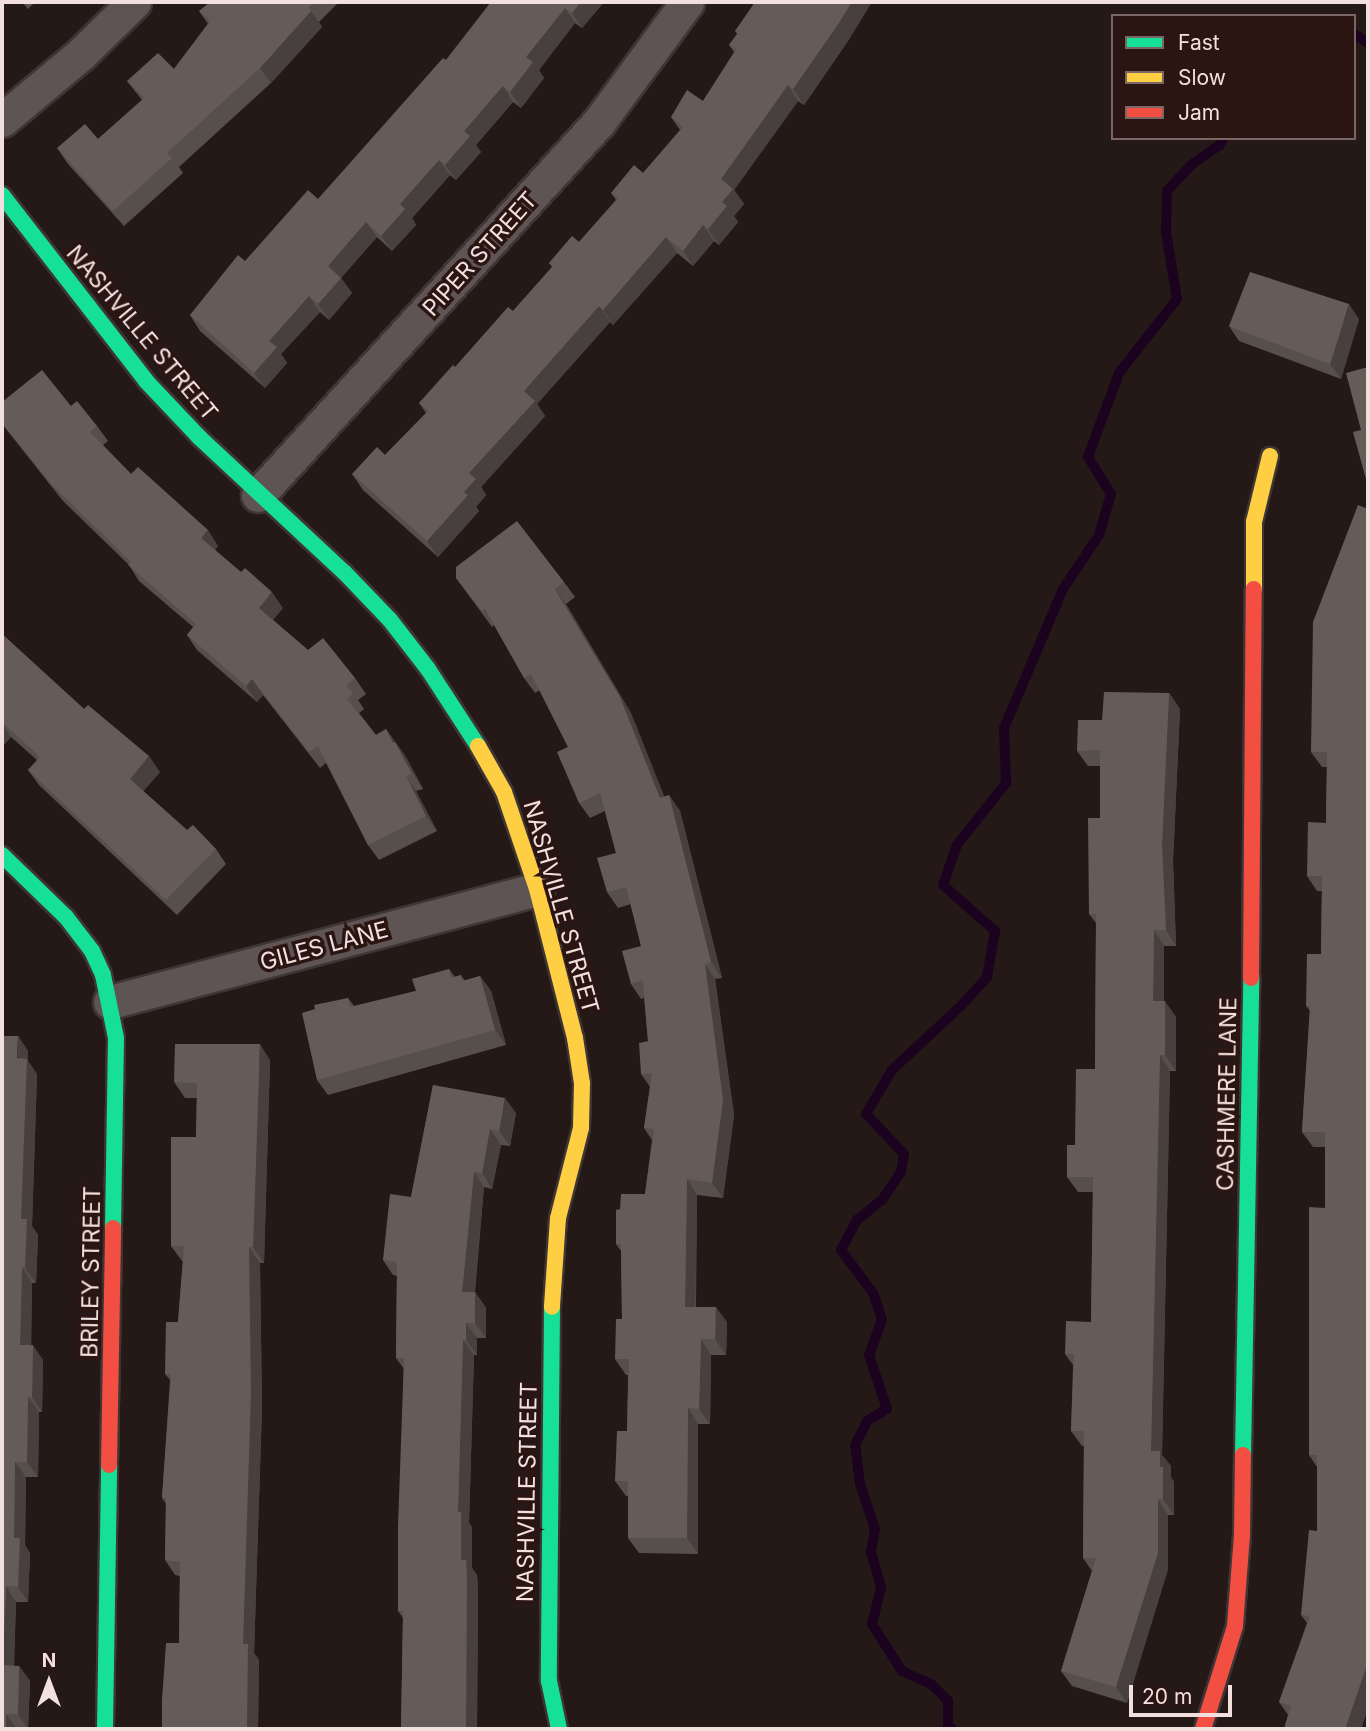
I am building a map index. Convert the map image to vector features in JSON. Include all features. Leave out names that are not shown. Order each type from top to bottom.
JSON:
[{"type":"street","points":[[2,120],[82,53],[134,2]]},
{"type":"street","name":"PIPER STREET","points":[[258,495],[599,122],[687,2]]},
{"type":"street","name":"NASHVILLE STREET","points":[[2,195],[147,382],[258,495],[344,572],[390,620],[428,669],[468,728],[504,792],[537,889],[575,1038],[582,1083],[581,1128],[558,1218],[553,1261],[548,1625],[549,1681],[559,1729]]},
{"type":"street","name":"CASHMERE LANE","points":[[1203,1729],[1212,1709],[1235,1626],[1242,1534],[1255,741],[1254,522],[1270,456]]},
{"type":"street","name":"BRILEY STREET","points":[[2,855],[66,918],[92,951],[103,975],[116,1038],[105,1729]]},
{"type":"street","name":"GILES LANE","points":[[110,1002],[537,889]]},
{"type":"building","points":[[210,2],[314,2],[308,8],[311,11],[260,68],[167,153],[172,158],[113,211],[57,148],[85,124],[98,139],[144,98],[127,81],[158,53],[174,69],[210,21],[199,11]]},
{"type":"building","points":[[491,2],[581,2],[572,13],[565,8],[526,57],[533,62],[510,92],[503,86],[464,131],[470,136],[445,165],[439,160],[400,204],[405,209],[381,236],[366,222],[328,266],[341,278],[318,304],[309,296],[269,341],[277,347],[254,373],[190,315],[238,255],[245,261],[308,190],[318,199],[443,58],[446,60]]},
{"type":"building","points":[[755,2],[852,2],[793,89],[788,85],[721,179],[733,189],[722,202],[727,206],[708,229],[703,225],[683,251],[666,237],[603,310],[599,306],[524,391],[535,401],[469,473],[476,479],[464,492],[468,495],[427,541],[352,474],[377,447],[385,455],[428,411],[419,403],[453,365],[455,367],[508,307],[513,311],[553,266],[549,263],[572,236],[579,242],[618,198],[611,193],[634,165],[643,173],[683,127],[671,117],[687,90],[703,101],[736,50],[729,45],[738,33],[735,31]]},
{"type":"building","points":[[1250,272],[1349,304],[1330,364],[1229,326]]},
{"type":"building","points":[[1368,367],[1366,479],[1353,432],[1361,430],[1346,373]]},
{"type":"building","points":[[42,370],[71,406],[77,401],[97,426],[90,432],[131,474],[138,467],[208,530],[201,538],[241,572],[245,568],[272,592],[259,608],[308,650],[323,638],[355,678],[346,685],[353,693],[347,699],[376,735],[386,729],[393,743],[395,742],[412,774],[406,776],[426,816],[368,845],[318,746],[309,752],[252,679],[246,686],[187,635],[196,624],[128,565],[131,562],[52,485],[2,423],[2,402]]},
{"type":"building","points":[[1358,505],[1368,509],[1368,1662],[1345,1729],[1284,1729],[1291,1706],[1279,1702],[1310,1616],[1301,1615],[1309,1530],[1317,1531],[1317,1455],[1309,1455],[1309,1207],[1325,1208],[1325,1132],[1302,1132],[1310,1006],[1306,1006],[1307,954],[1321,954],[1322,876],[1307,876],[1308,822],[1326,823],[1327,752],[1311,752],[1313,622]]},
{"type":"building","points":[[517,521],[564,582],[555,589],[620,697],[660,798],[669,795],[711,962],[705,964],[723,1100],[712,1183],[687,1179],[685,1307],[716,1307],[715,1339],[701,1339],[699,1409],[688,1408],[687,1538],[628,1538],[628,1481],[615,1481],[617,1431],[627,1431],[629,1359],[615,1359],[616,1319],[622,1319],[621,1244],[616,1244],[616,1210],[620,1209],[621,1194],[645,1194],[654,1129],[644,1128],[652,1073],[641,1074],[639,1043],[648,1041],[643,980],[631,984],[622,951],[641,946],[626,887],[607,892],[597,858],[616,853],[600,793],[579,803],[557,752],[568,747],[531,674],[524,678],[485,609],[482,611],[456,578],[456,567]]},
{"type":"building","points":[[2,634],[84,709],[88,705],[149,756],[130,779],[187,830],[193,825],[216,849],[166,900],[28,770],[40,757],[2,722]]},
{"type":"building","points":[[1104,692],[1169,693],[1162,845],[1166,930],[1154,930],[1153,1001],[1165,1001],[1165,1055],[1160,1055],[1151,1451],[1160,1451],[1163,1499],[1158,1499],[1158,1553],[1116,1687],[1061,1671],[1096,1558],[1083,1558],[1084,1431],[1071,1431],[1074,1354],[1065,1354],[1066,1321],[1091,1322],[1093,1177],[1067,1177],[1067,1145],[1075,1145],[1076,1069],[1095,1069],[1096,914],[1089,914],[1088,818],[1100,818],[1100,750],[1077,751],[1078,720],[1102,720]]},
{"type":"building","points":[[449,969],[451,978],[461,975],[462,981],[480,976],[495,1030],[317,1080],[302,1013],[315,1009],[314,1005],[348,998],[350,1007],[416,991],[412,979]]},
{"type":"building","points":[[2,1036],[18,1036],[17,1058],[27,1059],[21,1219],[27,1219],[25,1268],[22,1267],[20,1345],[33,1345],[32,1397],[28,1397],[27,1462],[15,1462],[14,1538],[20,1538],[18,1587],[6,1586],[3,1665],[19,1666],[18,1714],[6,1714],[6,1729],[2,1729]]},
{"type":"building","points":[[175,1044],[260,1044],[253,1247],[249,1247],[251,1393],[243,1644],[248,1644],[247,1729],[162,1729],[166,1643],[179,1643],[180,1562],[165,1560],[166,1498],[162,1498],[171,1374],[165,1374],[166,1322],[178,1322],[184,1246],[171,1246],[171,1137],[196,1137],[197,1083],[174,1082]]},
{"type":"building","points":[[433,1085],[505,1098],[499,1131],[490,1129],[482,1173],[474,1172],[462,1292],[475,1292],[475,1323],[466,1323],[466,1340],[463,1340],[458,1512],[461,1512],[461,1560],[466,1560],[467,1577],[466,1729],[401,1729],[403,1611],[398,1611],[398,1526],[404,1358],[396,1358],[397,1262],[383,1260],[390,1194],[411,1197]]},
{"type":"waterway","points":[[1356,35],[1368,43]]},
{"type":"waterway","points":[[952,1729],[948,1726],[948,1701],[931,1684],[902,1671],[872,1624],[881,1587],[871,1551],[875,1529],[860,1484],[855,1445],[867,1421],[887,1409],[869,1355],[882,1320],[873,1293],[841,1250],[857,1220],[882,1200],[901,1172],[904,1154],[866,1114],[892,1070],[962,1005],[987,977],[995,931],[943,885],[957,845],[1006,783],[1004,728],[1063,589],[1099,535],[1111,494],[1088,457],[1119,373],[1177,299],[1166,232],[1167,191],[1191,165],[1220,145],[1223,140]]},
{"type":"traffic: fast","points":[[2,195],[147,382],[199,437],[344,572],[390,620],[428,669],[478,746]]},
{"type":"traffic: fast","points":[[2,855],[66,917],[92,951],[103,975],[116,1038],[113,1228]]},
{"type":"traffic: fast","points":[[1243,1455],[1251,978]]},
{"type":"traffic: fast","points":[[552,1307],[549,1681],[559,1729]]},
{"type":"traffic: fast","points":[[105,1729],[109,1465]]},
{"type":"traffic: slow","points":[[1254,589],[1254,522],[1270,456]]},
{"type":"traffic: slow","points":[[478,746],[504,792],[537,889],[575,1038],[582,1083],[581,1128],[558,1218],[552,1307]]},
{"type":"traffic: jam","points":[[1251,978],[1254,589]]},
{"type":"traffic: jam","points":[[109,1465],[113,1228]]},
{"type":"traffic: jam","points":[[1203,1729],[1235,1626],[1242,1534],[1243,1455]]}]
